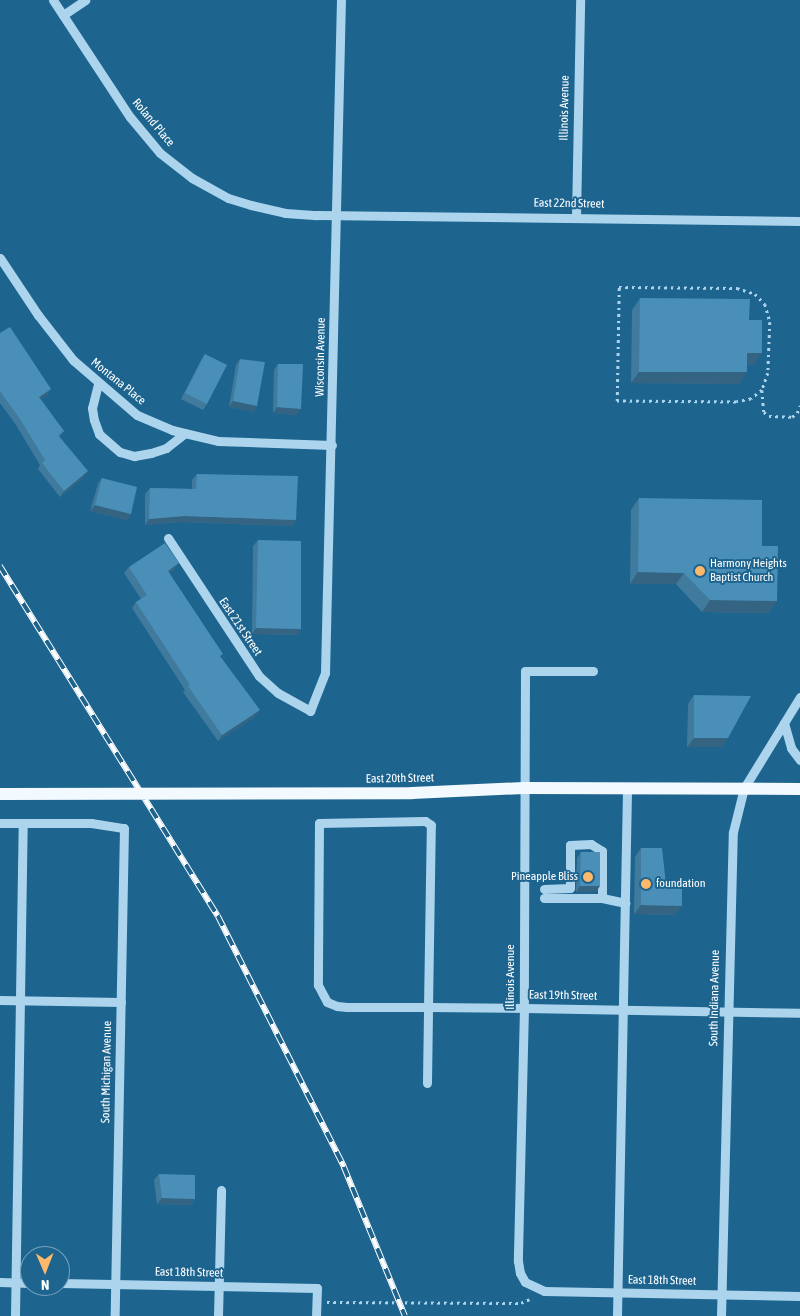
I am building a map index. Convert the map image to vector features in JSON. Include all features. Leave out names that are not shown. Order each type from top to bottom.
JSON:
[{"type":"main road","name":"East 20th Street","points":[[0,794],[412,793],[524,788],[800,789]]},
{"type":"street","name":"Roland Place","points":[[54,0],[130,117],[160,153],[192,178],[228,198],[285,214],[337,214]]},
{"type":"street","points":[[63,15],[85,0]]},
{"type":"street","name":"Wisconsin Avenue","points":[[310,711],[325,673],[332,445],[341,0]]},
{"type":"street","name":"Illinois Avenue","points":[[576,217],[580,0]]},
{"type":"street","name":"East 22nd Street","points":[[337,214],[800,220]]},
{"type":"street","name":"Montana Place","points":[[0,258],[38,315],[73,360],[98,384],[137,414],[185,433],[218,441],[332,445]]},
{"type":"street","points":[[98,384],[92,408],[94,420],[99,434],[120,452],[134,456],[151,453],[166,448],[185,433]]},
{"type":"street","name":"East 21st Street","points":[[168,538],[259,676],[278,694],[310,711]]},
{"type":"street","name":"Illinois Avenue","points":[[525,1282],[518,1262],[524,1008],[525,671],[593,671]]},
{"type":"street","name":"South Indiana Avenue","points":[[721,1316],[732,832],[744,788],[800,697]]},
{"type":"street","points":[[784,723],[791,748],[800,760]]},
{"type":"street","points":[[618,1316],[627,788]]},
{"type":"street","name":"East 19th Street","points":[[428,1007],[431,824],[425,821],[319,823],[318,985],[327,1002],[347,1008],[524,1008],[800,1014]]},
{"type":"street","points":[[0,823],[23,823],[15,1316]]},
{"type":"street","name":"South Michigan Avenue","points":[[23,823],[92,823],[124,828],[115,1316]]},
{"type":"street","points":[[570,899],[570,845],[591,844],[604,855],[602,898]]},
{"type":"street","points":[[570,888],[544,894],[570,899],[602,898],[625,903]]},
{"type":"street","points":[[0,1000],[121,1002]]},
{"type":"street","points":[[427,1083],[428,1007]]},
{"type":"street","points":[[218,1316],[221,1190]]},
{"type":"street","points":[[0,1282],[20,1282]]},
{"type":"street","name":"East 18th Street","points":[[525,1282],[544,1291],[800,1296]]},
{"type":"street","name":"East 18th Street","points":[[70,1283],[317,1288],[317,1298]]},
{"type":"street","points":[[316,1316],[317,1298]]},
{"type":"path","points":[[762,390],[751,398],[736,402],[617,401],[619,287],[737,288],[755,294],[765,304],[770,322],[768,373],[762,390],[763,409],[767,415],[794,416],[800,406]]},
{"type":"path","points":[[317,1298],[328,1302],[521,1304],[544,1291]]},
{"type":"building","points":[[640,298],[750,299],[749,320],[762,320],[762,353],[747,353],[747,372],[639,372]]},
{"type":"building","points":[[10,327],[51,389],[39,397],[64,431],[58,435],[88,471],[64,491],[42,463],[45,460],[0,391],[0,333]]},
{"type":"building","points":[[205,354],[227,365],[207,404],[185,393]]},
{"type":"building","points":[[240,359],[265,362],[257,406],[233,401]]},
{"type":"building","points":[[278,364],[303,364],[301,409],[277,407]]},
{"type":"building","points":[[197,474],[298,476],[296,520],[184,516],[149,519],[150,488],[196,489]]},
{"type":"building","points":[[102,478],[137,487],[131,514],[95,505]]},
{"type":"building","name":"Harmony Heights Baptist Church","points":[[639,498],[762,500],[762,546],[778,546],[777,601],[710,600],[684,573],[638,572]]},
{"type":"building","points":[[258,540],[301,541],[301,629],[256,628]]},
{"type":"building","points":[[165,543],[179,563],[168,571],[223,654],[220,656],[260,710],[222,735],[188,686],[190,685],[136,602],[147,595],[129,567]]},
{"type":"building","points":[[694,695],[751,696],[728,738],[694,738]]},
{"type":"building","points":[[641,848],[662,848],[666,885],[682,885],[682,906],[641,905]]},
{"type":"building","name":"Pineapple Bliss","points":[[581,852],[600,852],[600,886],[580,886]]},
{"type":"building","points":[[159,1174],[195,1175],[195,1199],[162,1198]]},
{"type":"railway","points":[[0,566],[218,916],[344,1167],[405,1316]]},
{"type":"place","name":"Harmony Heights Baptist Church","points":[[700,571]]},
{"type":"place","name":"Pineapple Bliss","points":[[588,877]]},
{"type":"place","name":"foundation","points":[[646,884]]}]
